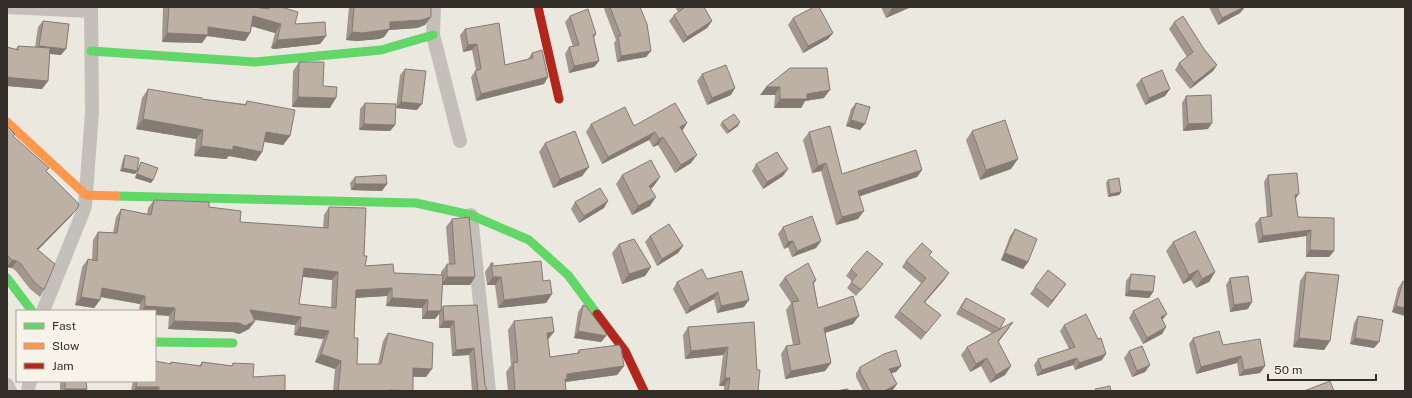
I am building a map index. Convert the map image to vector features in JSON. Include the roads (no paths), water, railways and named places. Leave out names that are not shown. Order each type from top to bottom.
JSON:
[{"type":"street","points":[[7,7],[91,9],[92,112],[85,207],[43,310]]},
{"type":"street","points":[[434,7],[433,35],[460,141]]},
{"type":"street","points":[[538,7],[559,99]]},
{"type":"street","points":[[91,51],[255,62],[381,50],[433,35]]},
{"type":"street","points":[[7,122],[86,195],[416,203],[471,215],[529,240],[568,274],[625,351],[644,391]]},
{"type":"street","points":[[471,215],[489,391]]},
{"type":"street","points":[[7,278],[31,310]]},
{"type":"street","points":[[156,342],[233,342]]},
{"type":"street","points":[[7,385],[10,391]]}]
